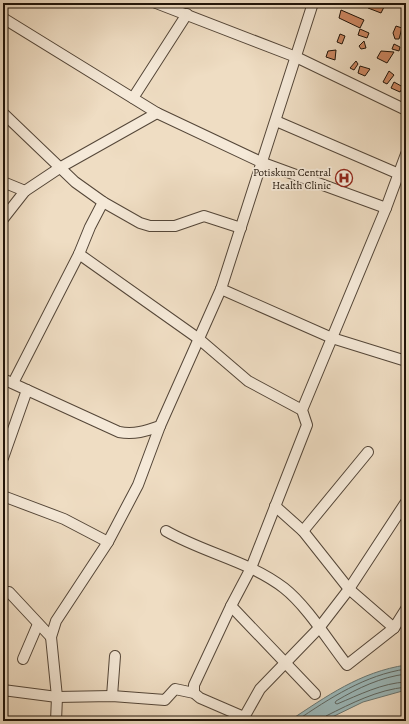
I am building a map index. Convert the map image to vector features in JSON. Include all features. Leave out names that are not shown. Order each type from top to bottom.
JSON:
[{"type":"street","points":[[156,3],[296,57],[406,110]]},
{"type":"street","points":[[56,721],[57,697],[51,637],[56,621],[108,542],[138,485],[160,426],[222,289],[313,3]]},
{"type":"street","points":[[133,98],[187,14]]},
{"type":"street","points":[[3,18],[157,113],[263,163],[386,208]]},
{"type":"street","points":[[3,113],[75,182],[103,202],[140,223],[150,226],[175,226],[204,216],[241,228]]},
{"type":"street","points":[[3,219],[25,191],[61,167],[157,113]]},
{"type":"street","points":[[276,121],[399,174]]},
{"type":"street","points":[[194,692],[194,685],[231,606],[251,568],[307,425],[302,410],[386,208],[406,154]]},
{"type":"street","points":[[3,182],[25,191]]},
{"type":"street","points":[[13,383],[79,254],[90,227],[103,202]]},
{"type":"street","points":[[79,254],[199,339],[248,381],[302,410]]},
{"type":"street","points":[[222,289],[332,338],[406,361]]},
{"type":"street","points":[[3,379],[119,432],[128,434],[141,433],[160,426]]},
{"type":"street","points":[[3,458],[27,390]]},
{"type":"street","points":[[303,531],[368,452]]},
{"type":"street","points":[[3,496],[64,519],[108,542]]},
{"type":"street","points":[[3,690],[57,697],[112,696],[165,700],[175,689],[194,692],[200,698],[243,719],[260,689],[319,628],[349,589],[406,502]]},
{"type":"street","points":[[275,506],[303,531],[349,589],[394,628]]},
{"type":"street","points":[[166,531],[186,542],[251,568],[284,588],[319,628],[347,665],[394,628],[406,610]]},
{"type":"street","points":[[8,592],[51,637]]},
{"type":"street","points":[[231,606],[315,694]]},
{"type":"street","points":[[23,659],[38,624]]},
{"type":"street","points":[[112,696],[115,656]]},
{"type":"water","points":[[406,665],[406,690],[363,702],[324,721],[289,721],[344,686],[374,673],[389,668]]},
{"type":"building","points":[[370,3],[385,5],[381,13],[368,8]]},
{"type":"building","points":[[341,10],[364,20],[360,28],[339,18]]},
{"type":"building","points":[[396,26],[402,28],[399,39],[395,39],[393,33]]},
{"type":"building","points":[[360,29],[369,33],[367,38],[358,35]]},
{"type":"building","points":[[340,34],[345,36],[342,44],[337,42]]},
{"type":"building","points":[[364,41],[366,48],[361,49],[359,46]]},
{"type":"building","points":[[394,44],[400,47],[399,51],[392,49]]},
{"type":"building","points":[[336,50],[335,60],[326,57],[328,51]]},
{"type":"building","points":[[381,51],[394,52],[387,63],[377,58]]},
{"type":"building","points":[[356,61],[358,64],[354,70],[350,68]]},
{"type":"building","points":[[360,66],[370,69],[365,76],[358,73]]},
{"type":"building","points":[[389,71],[394,75],[387,84],[383,82]]},
{"type":"building","points":[[394,82],[403,87],[400,92],[391,88]]},
{"type":"place","name":"Potiskum Central Health Clinic","points":[[344,178]]}]
